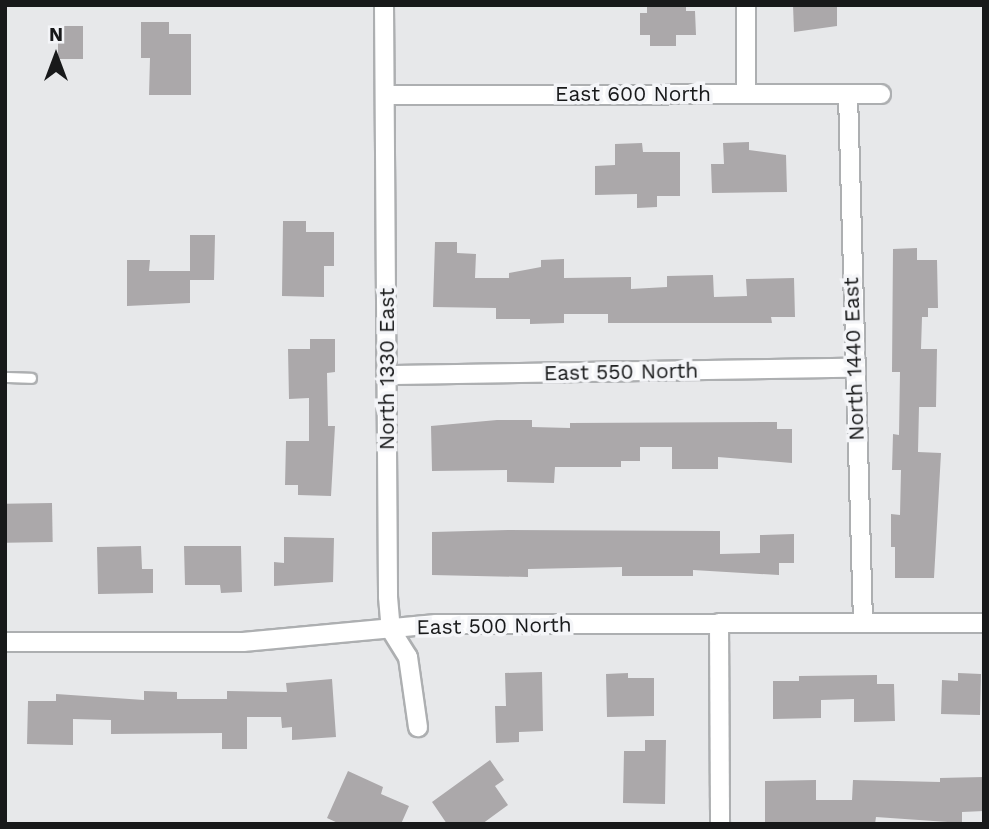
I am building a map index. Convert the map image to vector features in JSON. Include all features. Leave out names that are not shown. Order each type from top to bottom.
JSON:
[{"type":"street","name":"North 1330 East","points":[[384,5],[391,630],[408,657],[418,727]]},
{"type":"street","points":[[746,5],[746,94]]},
{"type":"street","name":"East 600 North","points":[[385,95],[881,94]]},
{"type":"street","name":"North 1440 East","points":[[848,95],[863,622]]},
{"type":"street","name":"East 550 North","points":[[388,375],[854,368]]},
{"type":"street","points":[[719,623],[720,824]]},
{"type":"street","name":"East 500 North","points":[[5,642],[243,642],[436,624],[984,623]]},
{"type":"lane","points":[[5,377],[31,378]]},
{"type":"building","points":[[647,5],[686,5],[686,11],[695,11],[696,35],[676,35],[676,46],[650,46],[650,35],[640,35],[640,13],[647,13]]},
{"type":"building","points":[[793,5],[837,5],[837,26],[794,32]]},
{"type":"building","points":[[141,22],[169,22],[169,34],[191,34],[191,95],[149,95],[150,58],[141,58]]},
{"type":"building","points":[[58,26],[83,26],[83,59],[58,59]]},
{"type":"building","points":[[749,142],[749,150],[786,155],[787,192],[712,193],[711,164],[724,164],[723,143]]},
{"type":"building","points":[[642,143],[643,152],[680,152],[680,196],[657,196],[657,207],[637,208],[637,194],[595,195],[595,166],[615,165],[615,144]]},
{"type":"building","points":[[283,221],[306,221],[306,232],[334,232],[334,266],[324,266],[324,297],[282,296]]},
{"type":"building","points":[[190,235],[215,235],[214,280],[190,280],[190,303],[127,306],[127,260],[150,260],[149,271],[190,271]]},
{"type":"building","points":[[435,242],[457,242],[457,253],[476,254],[475,278],[509,278],[509,273],[541,267],[541,260],[564,259],[564,278],[631,277],[631,289],[667,287],[667,276],[713,275],[714,297],[747,296],[746,279],[794,278],[795,317],[771,317],[772,323],[608,323],[608,314],[564,314],[564,323],[530,324],[530,319],[496,319],[496,308],[433,307]]},
{"type":"building","points":[[917,248],[917,260],[937,260],[938,308],[928,308],[928,317],[922,317],[921,349],[937,349],[936,407],[919,407],[918,452],[941,453],[934,578],[895,578],[891,514],[900,515],[901,470],[892,470],[893,434],[899,435],[900,372],[892,372],[893,249]]},
{"type":"building","points":[[310,339],[335,339],[335,372],[327,373],[328,426],[335,426],[331,496],[298,495],[298,485],[285,485],[286,441],[309,441],[309,398],[289,399],[288,349],[310,349]]},
{"type":"building","points":[[532,420],[532,427],[570,428],[570,423],[777,422],[777,429],[792,429],[792,463],[718,457],[718,469],[672,469],[672,447],[640,447],[640,461],[621,461],[621,467],[555,467],[554,483],[507,482],[507,470],[432,471],[431,426]]},
{"type":"building","points":[[52,503],[53,542],[6,543],[5,504]]},
{"type":"building","points":[[720,531],[720,554],[760,553],[760,535],[794,534],[794,563],[779,563],[779,575],[693,570],[693,576],[622,576],[622,567],[528,569],[528,577],[432,575],[432,532]]},
{"type":"building","points":[[284,537],[334,538],[333,582],[274,586],[274,562],[284,563]]},
{"type":"building","points":[[141,546],[142,569],[153,569],[153,593],[98,594],[97,547]]},
{"type":"building","points":[[184,546],[241,546],[242,592],[221,593],[220,585],[185,585]]},
{"type":"building","points":[[542,672],[543,731],[519,732],[519,742],[496,743],[495,706],[506,706],[505,673]]},
{"type":"building","points":[[628,673],[628,678],[654,678],[654,716],[607,717],[606,674]]},
{"type":"building","points":[[958,673],[981,674],[980,715],[941,714],[942,680],[958,681]]},
{"type":"building","points":[[877,675],[877,684],[894,684],[895,721],[854,722],[854,699],[821,700],[821,718],[773,719],[773,681],[799,681],[799,676]]},
{"type":"building","points":[[332,679],[336,737],[292,740],[292,727],[282,728],[281,717],[247,717],[247,749],[222,749],[222,733],[111,734],[111,720],[73,719],[73,745],[27,744],[28,701],[56,701],[56,694],[144,700],[144,691],[177,692],[177,699],[227,699],[227,691],[287,692],[286,683]]},
{"type":"building","points":[[645,740],[666,740],[665,804],[623,803],[624,751],[645,751]]},
{"type":"building","points":[[490,760],[504,780],[495,786],[508,805],[482,824],[447,824],[432,802]]},
{"type":"building","points":[[348,771],[383,787],[381,794],[409,806],[401,824],[340,824],[327,818]]},
{"type":"building","points":[[984,777],[984,811],[962,812],[962,823],[876,817],[875,824],[765,822],[765,781],[816,780],[816,800],[852,800],[853,780],[940,782],[940,778]]}]
